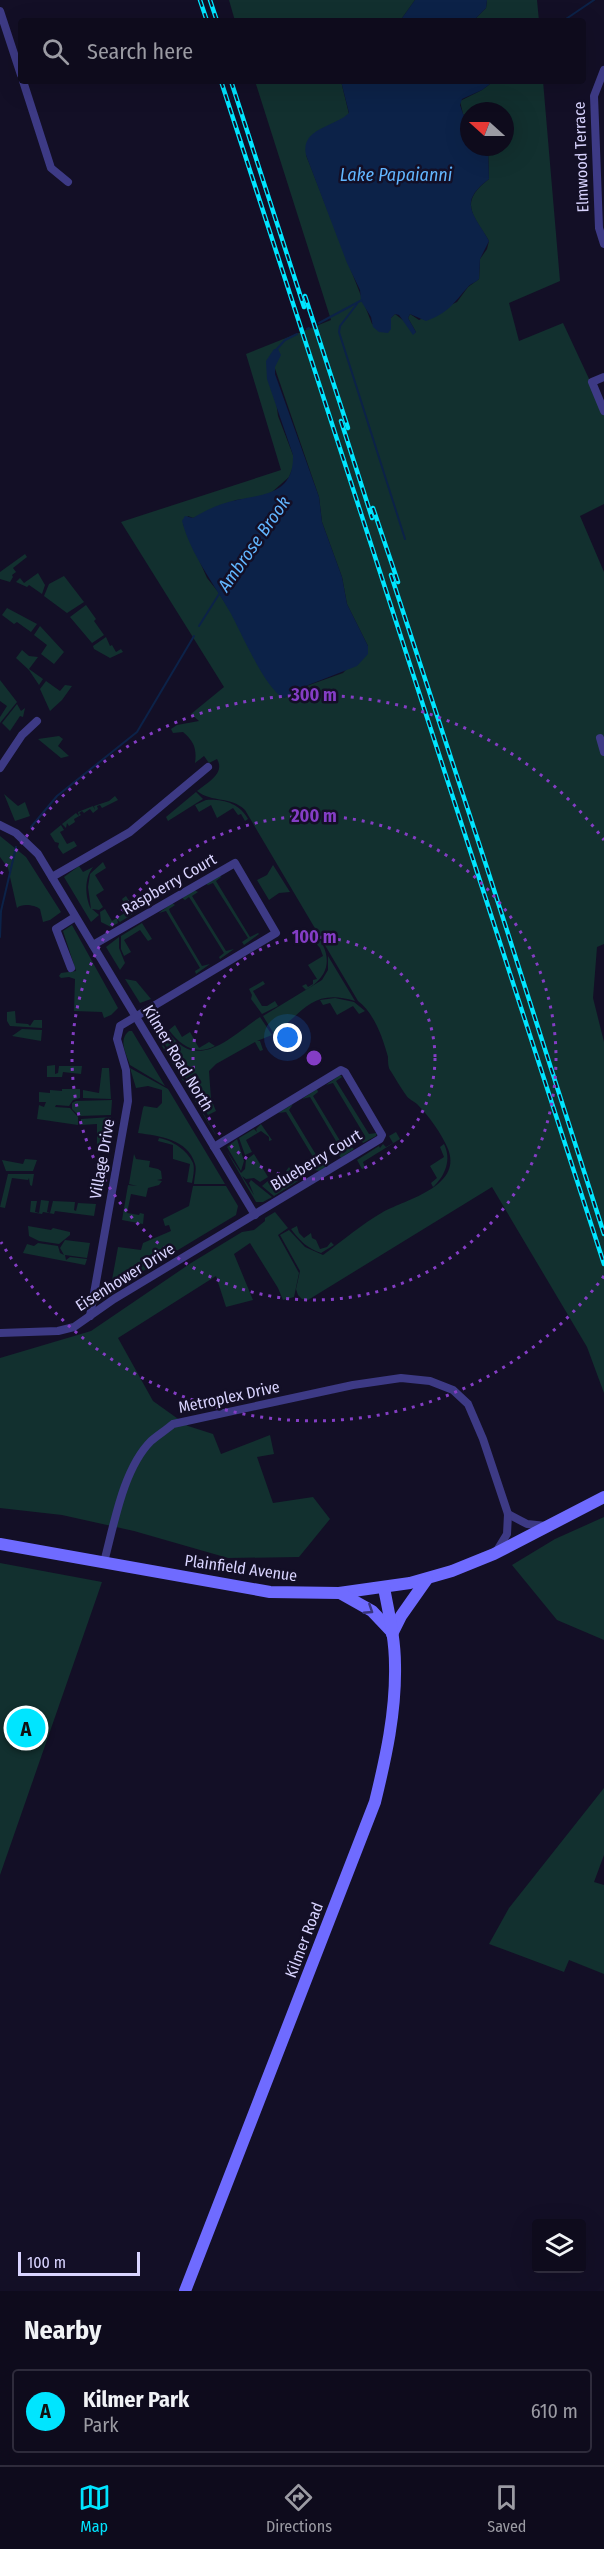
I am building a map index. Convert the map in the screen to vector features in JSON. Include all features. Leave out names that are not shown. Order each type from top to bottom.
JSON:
[{"type":"street","points":[[0,11],[18,66]]},
{"type":"street","name":"Elmwood Terrace","points":[[604,70],[594,96],[601,216],[599,228],[604,244]]},
{"type":"street","points":[[24,84],[51,168],[68,182]]},
{"type":"street","points":[[604,377],[592,382],[604,411]]},
{"type":"street","points":[[0,768],[22,735],[37,721]]},
{"type":"street","points":[[600,738],[604,752]]},
{"type":"street","points":[[52,877],[130,832],[208,766]]},
{"type":"street","name":"Kilmer Road North","points":[[0,825],[29,844],[52,877],[255,1215]]},
{"type":"street","name":"Raspberry Court","points":[[93,945],[236,863],[276,933],[135,1015]]},
{"type":"street","points":[[71,968],[56,929],[75,917]]},
{"type":"street","name":"Village Drive","points":[[90,1316],[128,1101],[126,1070],[120,1055],[118,1032],[125,1022],[135,1015]]},
{"type":"street","name":"Blueberry Court","points":[[214,1147],[339,1071],[345,1072],[382,1137],[255,1215]]},
{"type":"street","name":"Eisenhower Drive","points":[[0,1333],[58,1331],[74,1327],[255,1215]]},
{"type":"street","name":"Metroplex Drive","points":[[104,1562],[123,1494],[137,1460],[151,1442],[173,1424],[401,1378],[430,1381],[453,1390],[468,1404],[483,1439],[508,1514]]},
{"type":"street","name":"Plainfield Avenue","points":[[0,1544],[270,1592],[339,1593],[384,1588],[427,1579],[494,1554],[604,1497]]},
{"type":"street","points":[[494,1554],[507,1534],[508,1514],[526,1524],[546,1526]]},
{"type":"street","points":[[339,1593],[372,1611],[392,1634],[404,1611],[427,1579]]},
{"type":"street","name":"Kilmer Road","points":[[185,2291],[375,1802],[394,1706],[395,1666],[384,1588]]},
{"type":"green space","points":[[229,0],[415,0],[402,18],[234,18]]},
{"type":"green space","points":[[487,0],[537,0],[539,18],[476,18],[486,8]]},
{"type":"green space","points":[[256,84],[342,84],[349,114],[306,155],[372,324],[391,329],[391,318],[395,314],[404,321],[413,334],[416,332],[408,318],[410,314],[419,320],[457,302],[468,287],[479,279],[480,259],[489,241],[474,216],[471,202],[479,187],[489,179],[488,156],[514,156],[514,102],[460,101],[490,84],[543,84],[560,281],[509,303],[519,341],[563,323],[604,411],[604,504],[580,516],[604,572],[604,944],[597,947],[593,998],[604,1042],[604,1393],[587,1347],[492,1187],[308,1300],[298,1295],[296,1289],[300,1271],[280,1235],[289,1230],[305,1247],[323,1255],[375,1217],[417,1197],[440,1182],[447,1173],[450,1162],[448,1149],[430,1119],[407,1096],[390,1070],[377,1026],[369,1012],[358,1001],[245,810],[234,803],[209,797],[197,791],[218,773],[217,759],[209,763],[204,756],[195,763],[195,749],[190,739],[183,732],[173,733],[171,729],[177,725],[199,721],[191,714],[224,687],[121,522],[281,470],[246,354],[331,320]],"holes":[[[270,354],[319,497],[322,522],[342,577],[347,604],[368,646],[343,673],[298,689],[284,698],[219,593],[207,578],[183,524],[188,516],[193,518],[236,500],[261,497],[272,492],[289,477],[293,467],[293,455],[278,416]]]},
{"type":"green space","points":[[25,554],[27,557],[13,568],[16,572],[12,575],[10,582],[0,579],[0,572]]},
{"type":"green space","points":[[38,573],[45,585],[42,594],[29,585],[27,587],[16,582],[20,578],[24,583]]},
{"type":"green space","points":[[64,576],[84,602],[67,613],[44,596],[49,584]]},
{"type":"green space","points":[[86,605],[104,635],[92,643],[70,617]]},
{"type":"green space","points":[[7,608],[37,624],[31,632],[17,622],[14,624],[2,615]]},
{"type":"green space","points":[[40,626],[64,652],[54,664],[41,654],[47,645],[34,635]]},
{"type":"green space","points":[[106,637],[116,652],[121,649],[123,652],[110,658],[94,649],[93,646]]},
{"type":"green space","points":[[22,650],[29,656],[38,657],[29,669],[43,679],[39,685],[29,670],[16,658]]},
{"type":"green space","points":[[0,680],[17,702],[0,723],[0,717],[7,706],[0,701]]},
{"type":"green space","points":[[46,681],[60,691],[65,685],[72,686],[50,711],[40,689]]},
{"type":"green space","points":[[17,704],[21,711],[25,708],[23,717],[20,716],[10,731],[2,723]]},
{"type":"green space","points":[[59,736],[63,739],[58,746],[69,756],[61,758],[38,739]]},
{"type":"green space","points":[[196,792],[203,799],[168,821],[166,817]]},
{"type":"green space","points":[[4,794],[18,806],[25,802],[30,816],[15,821]]},
{"type":"green space","points":[[115,796],[118,800],[102,808],[100,805],[97,806],[98,809],[93,813],[90,809],[84,813],[82,811],[79,813],[81,815],[74,819],[75,822],[69,826],[67,823],[66,828],[62,824],[76,813],[79,816],[78,812],[93,806],[95,810],[94,806],[109,801]]},
{"type":"green space","points":[[206,800],[230,803],[240,809],[248,819],[245,821],[241,814],[238,815],[233,808],[217,818],[211,805],[199,812],[195,805]]},
{"type":"green space","points":[[61,825],[64,830],[60,832],[67,844],[74,841],[77,846],[63,854],[58,847],[59,843],[55,842],[50,834]]},
{"type":"green space","points":[[0,836],[26,857],[61,912],[50,920],[43,922],[40,909],[35,906],[25,905],[17,908],[8,868],[0,857]]},
{"type":"green space","points":[[103,862],[106,868],[95,875],[104,890],[96,895],[103,907],[99,910],[92,909],[99,915],[91,922],[64,877],[79,866],[83,872],[93,867],[88,877],[86,888],[91,909],[88,887],[90,874]]},
{"type":"green space","points":[[273,865],[290,892],[279,893],[269,900],[257,880],[267,875]]},
{"type":"green space","points":[[220,875],[221,877],[216,881],[250,937],[259,934],[244,945],[242,942],[248,938],[213,883],[206,884]]},
{"type":"green space","points":[[194,890],[198,892],[192,896],[226,951],[234,949],[220,959],[219,957],[224,953],[191,900],[189,897],[185,900],[182,898]]},
{"type":"green space","points":[[126,896],[136,912],[120,922],[117,919],[118,923],[111,927],[101,922],[100,912],[105,909],[112,921],[128,911],[122,899]]},
{"type":"green space","points":[[172,903],[175,905],[169,909],[170,912],[202,966],[210,964],[196,974],[195,971],[200,968],[166,911],[159,913]]},
{"type":"green space","points":[[142,923],[152,939],[148,941],[140,930],[124,940],[131,952],[124,956],[121,949],[121,936]]},
{"type":"green space","points":[[72,925],[118,1008],[104,1018],[102,1012],[74,1011],[75,979],[59,976],[61,973],[76,971],[63,931]]},
{"type":"green space","points":[[119,937],[119,948],[125,963],[120,970],[106,947]]},
{"type":"green space","points":[[319,938],[326,954],[326,967],[319,979],[306,990],[302,986],[306,984],[308,987],[313,984],[313,980],[317,979],[308,965],[323,956],[314,941]]},
{"type":"green space","points":[[328,956],[355,1001],[340,998],[318,1000],[301,1010],[274,1034],[263,1016],[322,980],[328,970]]},
{"type":"green space","points":[[125,979],[136,981],[151,999],[140,1003]]},
{"type":"green space","points":[[263,981],[265,984],[253,991],[262,1006],[275,1001],[278,1006],[262,1014],[251,999],[249,989]]},
{"type":"green space","points":[[335,998],[354,1002],[365,1011],[359,1014],[353,1006],[337,1015],[330,1003],[323,1005],[320,1000]]},
{"type":"green space","points":[[15,1011],[16,1023],[30,1026],[34,1020],[42,1020],[42,1028],[10,1026],[7,1021],[7,1012]]},
{"type":"green space","points":[[260,1017],[272,1035],[257,1041],[260,1041],[263,1050],[260,1051],[255,1042],[216,1064],[209,1071],[211,1099],[216,1111],[208,1115],[160,1036],[169,1033],[180,1045],[191,1050],[203,1051],[226,1041]]},
{"type":"green space","points":[[175,1025],[182,1037],[190,1032],[199,1048],[209,1042],[215,1046],[201,1050],[189,1048],[169,1030]]},
{"type":"green space","points":[[22,1029],[42,1030],[41,1041],[12,1036]]},
{"type":"green space","points":[[129,1031],[132,1031],[165,1086],[130,1065],[123,1043]]},
{"type":"green space","points":[[156,1036],[158,1036],[216,1135],[215,1134]]},
{"type":"green space","points":[[55,1065],[55,1074],[58,1073],[59,1066],[82,1066],[81,1074],[63,1072],[62,1077],[47,1077],[47,1066]]},
{"type":"green space","points":[[102,1068],[109,1068],[111,1099],[83,1098],[83,1090],[99,1093]]},
{"type":"green space","points":[[130,1068],[168,1089],[225,1184],[194,1184],[196,1166],[186,1149],[172,1140],[138,1133],[144,1106],[157,1108],[162,1103],[162,1090],[148,1086],[136,1088]]},
{"type":"green space","points":[[340,1075],[342,1077],[336,1081],[369,1134],[377,1133],[376,1136],[363,1143],[361,1140],[365,1136],[333,1083],[326,1085]]},
{"type":"green space","points":[[62,1089],[80,1089],[80,1098],[73,1100],[69,1106],[56,1105],[55,1107],[70,1108],[78,1117],[78,1125],[37,1119],[39,1105],[44,1107],[46,1102],[39,1102],[39,1092],[50,1093],[50,1090],[62,1091]]},
{"type":"green space","points":[[317,1089],[318,1092],[313,1096],[345,1149],[351,1146],[354,1149],[341,1158],[338,1154],[342,1151],[310,1097],[302,1099]]},
{"type":"green space","points":[[112,1100],[111,1115],[79,1116],[72,1109],[72,1103],[76,1101]]},
{"type":"green space","points":[[293,1104],[289,1110],[321,1163],[330,1161],[329,1165],[320,1171],[314,1170],[318,1165],[286,1112],[278,1113]]},
{"type":"green space","points":[[111,1117],[106,1148],[97,1148],[97,1124],[81,1125],[81,1119]]},
{"type":"green space","points":[[261,1124],[272,1140],[269,1141],[269,1137],[261,1131],[246,1140],[252,1152],[245,1155],[239,1138],[254,1129],[257,1132],[256,1129]]},
{"type":"green space","points":[[396,1132],[400,1139],[363,1162],[365,1168],[362,1169],[357,1160],[379,1146],[380,1148],[383,1144],[386,1147],[393,1143],[389,1136]]},
{"type":"green space","points":[[159,1138],[179,1147],[191,1159],[194,1168],[192,1183],[187,1182],[190,1164],[173,1159],[173,1145],[158,1141]]},
{"type":"green space","points":[[237,1139],[244,1161],[241,1171],[227,1147]]},
{"type":"green space","points":[[444,1144],[447,1156],[446,1167],[441,1178],[433,1187],[431,1183],[437,1178],[430,1166],[444,1157],[440,1147]]},
{"type":"green space","points":[[226,1150],[241,1173],[245,1169],[246,1160],[254,1154],[268,1177],[260,1182],[254,1178],[246,1179],[242,1176],[254,1195],[249,1183],[251,1180],[272,1197],[263,1202],[256,1202]]},
{"type":"green space","points":[[134,1154],[136,1159],[150,1161],[149,1167],[161,1171],[162,1179],[157,1180],[162,1181],[159,1185],[148,1188],[146,1197],[131,1194],[127,1213],[144,1214],[143,1224],[122,1220],[128,1185],[137,1186],[129,1184]]},
{"type":"green space","points":[[25,1159],[37,1160],[33,1171],[6,1171],[2,1160],[23,1164]]},
{"type":"green space","points":[[289,1167],[298,1181],[274,1196],[262,1186],[269,1180],[277,1191],[293,1182],[286,1171]]},
{"type":"green space","points":[[8,1174],[34,1174],[32,1186],[29,1178],[28,1180],[12,1178],[5,1208],[0,1207]]},
{"type":"green space","points":[[193,1186],[226,1186],[238,1206],[236,1215],[110,1291],[118,1247],[141,1250],[143,1243],[171,1231],[169,1225],[165,1226],[163,1219],[189,1206]]},
{"type":"green space","points":[[41,1200],[49,1201],[47,1212],[50,1213],[53,1201],[75,1202],[74,1210],[76,1211],[78,1203],[96,1204],[94,1216],[55,1211],[54,1214],[43,1212],[42,1214],[30,1212],[31,1201],[37,1201],[35,1212],[39,1213]]},
{"type":"green space","points":[[275,1212],[288,1228],[278,1235],[299,1273],[294,1297],[283,1300],[250,1243],[234,1254],[253,1300],[226,1307],[216,1276],[118,1338],[153,1401],[188,1426],[213,1434],[221,1454],[270,1435],[274,1454],[257,1457],[273,1503],[313,1497],[330,1519],[299,1557],[228,1558],[134,1531],[62,1515],[0,1508],[0,1358],[91,1331],[191,1263],[242,1232],[254,1230],[265,1221],[265,1218]]},
{"type":"green space","points":[[28,1226],[51,1230],[53,1228],[70,1232],[70,1235],[59,1244],[39,1241],[29,1236]]},
{"type":"green space","points":[[297,1226],[304,1238],[311,1233],[320,1249],[327,1247],[331,1242],[334,1245],[321,1253],[312,1249],[291,1229]]},
{"type":"green space","points":[[65,1240],[90,1243],[87,1258],[65,1255],[66,1260],[70,1257],[87,1259],[85,1265],[23,1253],[27,1244],[34,1246],[38,1243],[58,1246],[60,1253],[64,1255],[60,1248]]},
{"type":"green space","points":[[604,1517],[604,1640],[557,1620],[512,1565],[555,1539]]},
{"type":"green space","points":[[0,1563],[102,1582],[0,1875]]},
{"type":"green space","points":[[604,1788],[604,1855],[594,1882],[604,1885],[604,1974],[569,1960],[564,1972],[489,1944],[509,1908]]},
{"type":"water","points":[[415,0],[487,0],[486,8],[476,18],[402,18]]},
{"type":"water","name":"Lake Papaianni","points":[[342,84],[490,84],[460,102],[460,156],[488,156],[489,179],[479,187],[471,202],[474,216],[489,241],[480,259],[479,279],[468,286],[440,315],[426,321],[410,314],[408,318],[416,332],[413,335],[399,315],[395,314],[391,318],[391,329],[388,333],[379,332],[373,327],[306,155],[308,139],[313,134],[349,113]]},
{"type":"water","points":[[274,349],[278,349],[281,355],[275,367],[275,374],[319,497],[322,522],[342,577],[347,604],[368,646],[368,654],[357,666],[298,689],[284,698],[269,684],[261,672],[230,612],[197,557],[182,521],[185,516],[193,518],[225,503],[276,490],[289,477],[293,455],[267,379],[266,361]]},
{"type":"waterway","name":"Ambrose Brook","points":[[567,18],[594,0]]},
{"type":"waterway","name":"Ambrose Brook","points":[[319,323],[362,300]]},
{"type":"waterway","points":[[357,304],[340,326],[339,332],[405,539]]},
{"type":"waterway","name":"Ambrose Brook","points":[[276,350],[285,340],[297,334]]},
{"type":"waterway","name":"Ambrose Brook","points":[[199,626],[221,591]]},
{"type":"waterway","name":"Ambrose Brook","points":[[31,827],[57,796],[137,732],[194,636]]},
{"type":"waterway","name":"Ambrose Brook","points":[[0,937],[1,911],[16,847]]},
{"type":"railway","points":[[200,0],[206,18]]},
{"type":"railway","points":[[210,0],[216,18]]},
{"type":"railway","points":[[222,84],[604,1264]]},
{"type":"railway","points":[[232,84],[304,307]]},
{"type":"railway","points":[[305,296],[348,428]]},
{"type":"railway","points":[[341,421],[372,518]]},
{"type":"railway","points":[[373,508],[398,582]]},
{"type":"railway","points":[[391,575],[604,1234]]},
{"type":"place","name":"Kilmer Park","points":[[26,1728]]}]
